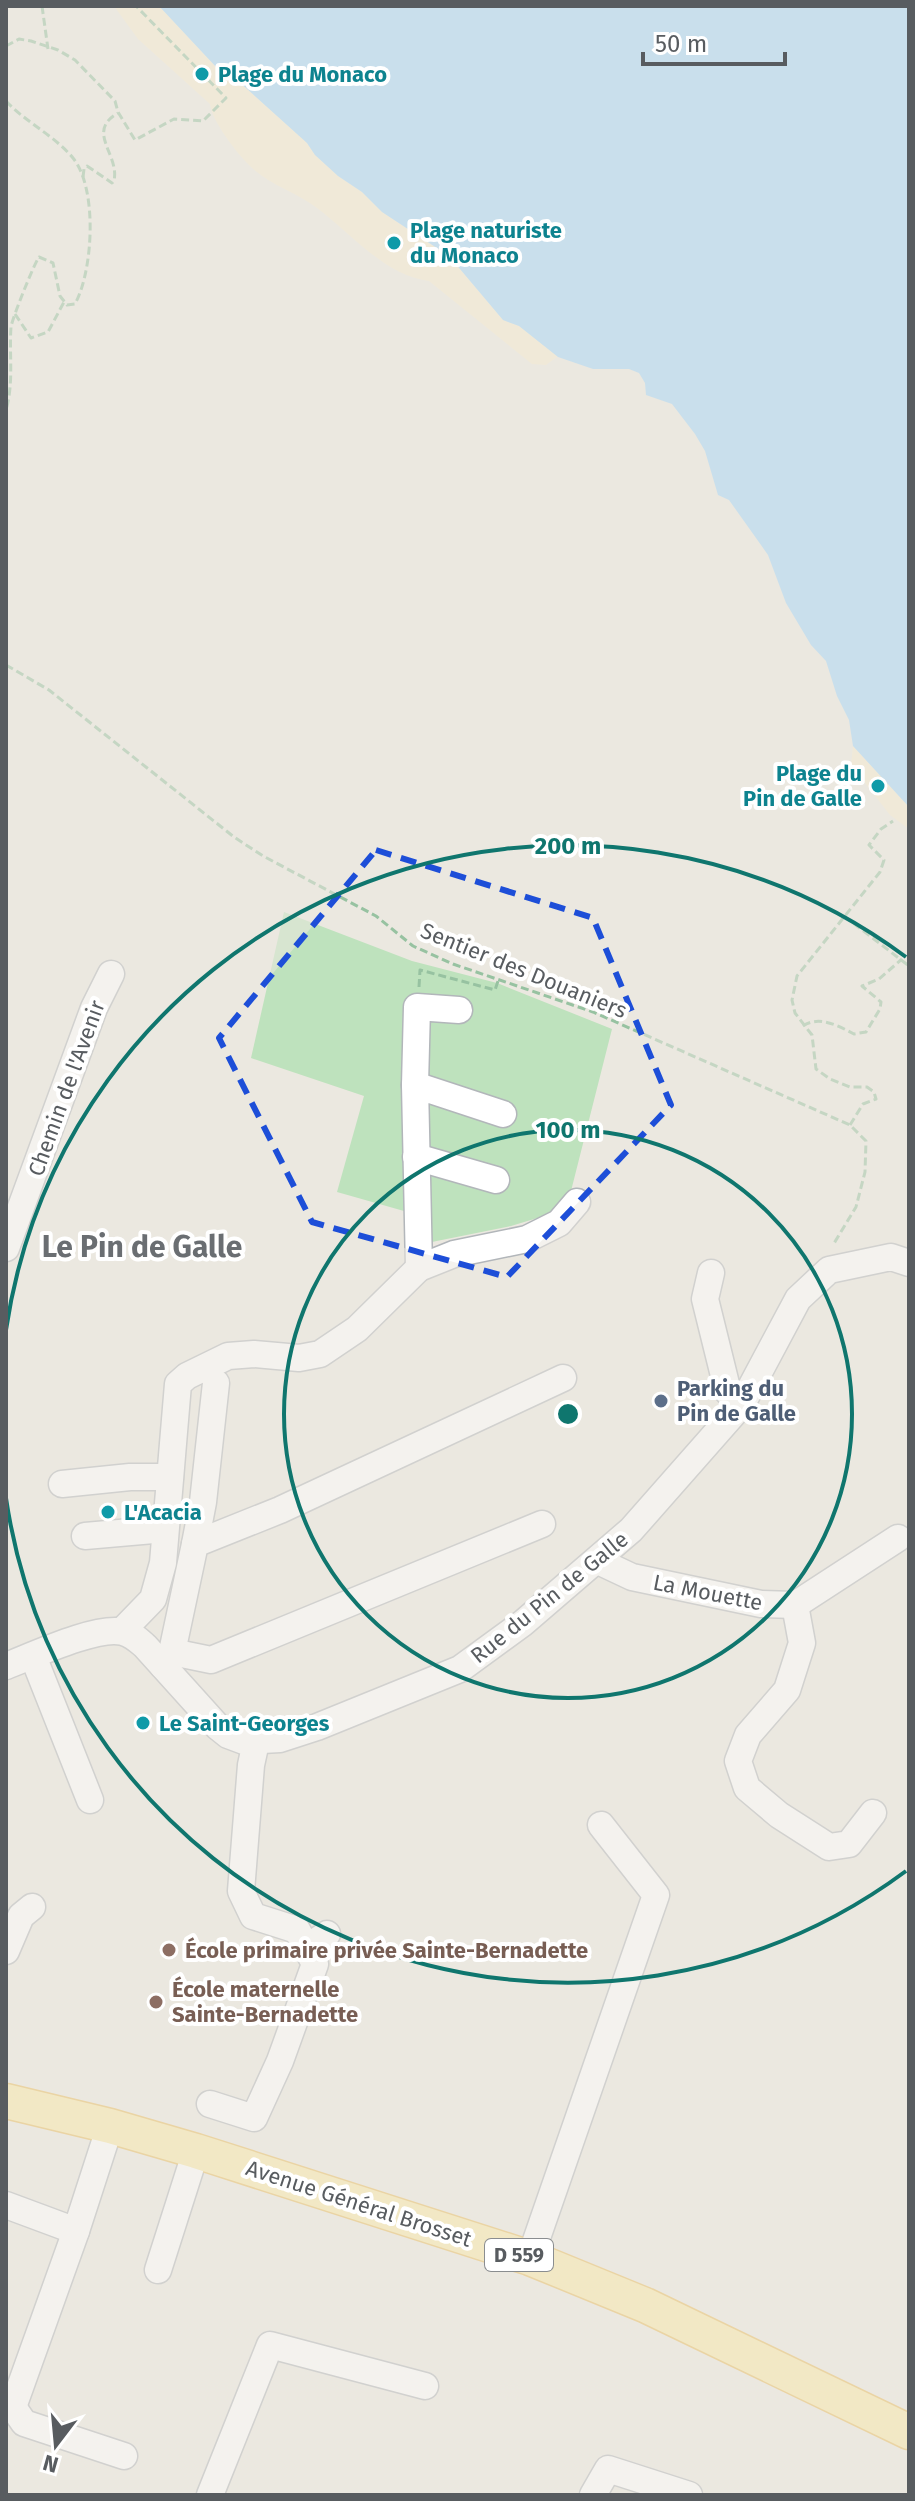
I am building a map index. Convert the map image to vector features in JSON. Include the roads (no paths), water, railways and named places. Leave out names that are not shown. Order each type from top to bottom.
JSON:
[{"type":"main road","name":"Avenue Général Brosset","points":[[6,2085],[28,2091],[110,2126]]},
{"type":"main road","name":"Avenue Général Brosset","points":[[6,2101],[196,2151],[530,2258],[645,2305],[909,2432]]},
{"type":"street","name":"Chemin de l'Avenir","points":[[6,1248],[94,1008],[111,974]]},
{"type":"street","points":[[419,1268],[415,1085],[417,1007],[459,1010]]},
{"type":"street","points":[[415,1085],[503,1114]]},
{"type":"street","points":[[416,1157],[496,1180]]},
{"type":"street","points":[[122,1631],[153,1599],[163,1563],[178,1384],[187,1376],[228,1356],[254,1354],[299,1358],[320,1354],[357,1329],[419,1268],[454,1254],[527,1239],[559,1223],[577,1202]]},
{"type":"street","name":"Rue du Pin de Galle","points":[[256,1742],[280,1739],[317,1727],[460,1669],[523,1623],[631,1530],[742,1404],[798,1299],[829,1270],[891,1257],[909,1263]]},
{"type":"street","points":[[711,1273],[705,1299],[728,1392],[742,1404]]},
{"type":"street","points":[[195,1544],[280,1510],[563,1378]]},
{"type":"street","points":[[168,1659],[203,1502],[216,1383]]},
{"type":"street","points":[[62,1484],[130,1477],[170,1477]]},
{"type":"street","points":[[168,1659],[211,1660],[542,1524]]},
{"type":"street","points":[[85,1536],[165,1529]]},
{"type":"street","name":"La Mouette","points":[[598,1561],[632,1577],[761,1604],[795,1605],[898,1538]]},
{"type":"street","points":[[795,1605],[802,1643],[787,1690],[748,1735],[738,1761],[747,1788],[779,1815],[829,1847],[849,1844],[873,1813]]},
{"type":"street","points":[[6,1666],[98,1633],[122,1631],[168,1659],[218,1727],[228,1735],[256,1742],[251,1765],[241,1891],[253,1916],[297,1930],[317,1941],[315,1964],[280,2061],[254,2118],[210,2104]]},
{"type":"street","points":[[33,1656],[90,1800]]},
{"type":"street","points":[[530,2258],[656,1895],[601,1825]]},
{"type":"street","points":[[6,1951],[21,1916],[32,1907]]},
{"type":"street","points":[[110,2126],[76,2231],[10,2406],[24,2423],[124,2456]]},
{"type":"street","points":[[158,2270],[196,2151]]},
{"type":"street","points":[[6,2205],[76,2231]]},
{"type":"street","points":[[210,2495],[270,2345],[425,2386]]},
{"type":"street","points":[[593,2495],[608,2469],[689,2495]]},
{"type":"water","points":[[159,6],[909,6],[909,807],[853,746],[849,720],[837,696],[826,661],[811,645],[786,603],[768,555],[729,500],[718,495],[705,451],[672,404],[646,395],[645,383],[639,373],[629,369],[593,369],[558,357],[519,326],[503,320],[449,256],[382,212],[362,192],[338,176],[307,143],[236,79],[217,68]]},
{"type":"place","name":"Plage du Monaco","points":[[202,74]]},
{"type":"place","name":"Plage naturiste du Monaco","points":[[394,243]]},
{"type":"place","name":"Plage du Pin de Galle","points":[[878,786]]},
{"type":"place","name":"Parking du Pin de Galle","points":[[661,1401]]},
{"type":"place","name":"L'Acacia","points":[[108,1512]]},
{"type":"place","name":"Le Saint-Georges","points":[[143,1723]]},
{"type":"place","name":"École primaire privée Sainte-Bernadette","points":[[169,1950]]},
{"type":"place","name":"École maternelle Sainte-Bernadette","points":[[156,2002]]},
{"type":"district","name":"Le Pin de Galle","points":[[142,1247]]}]
